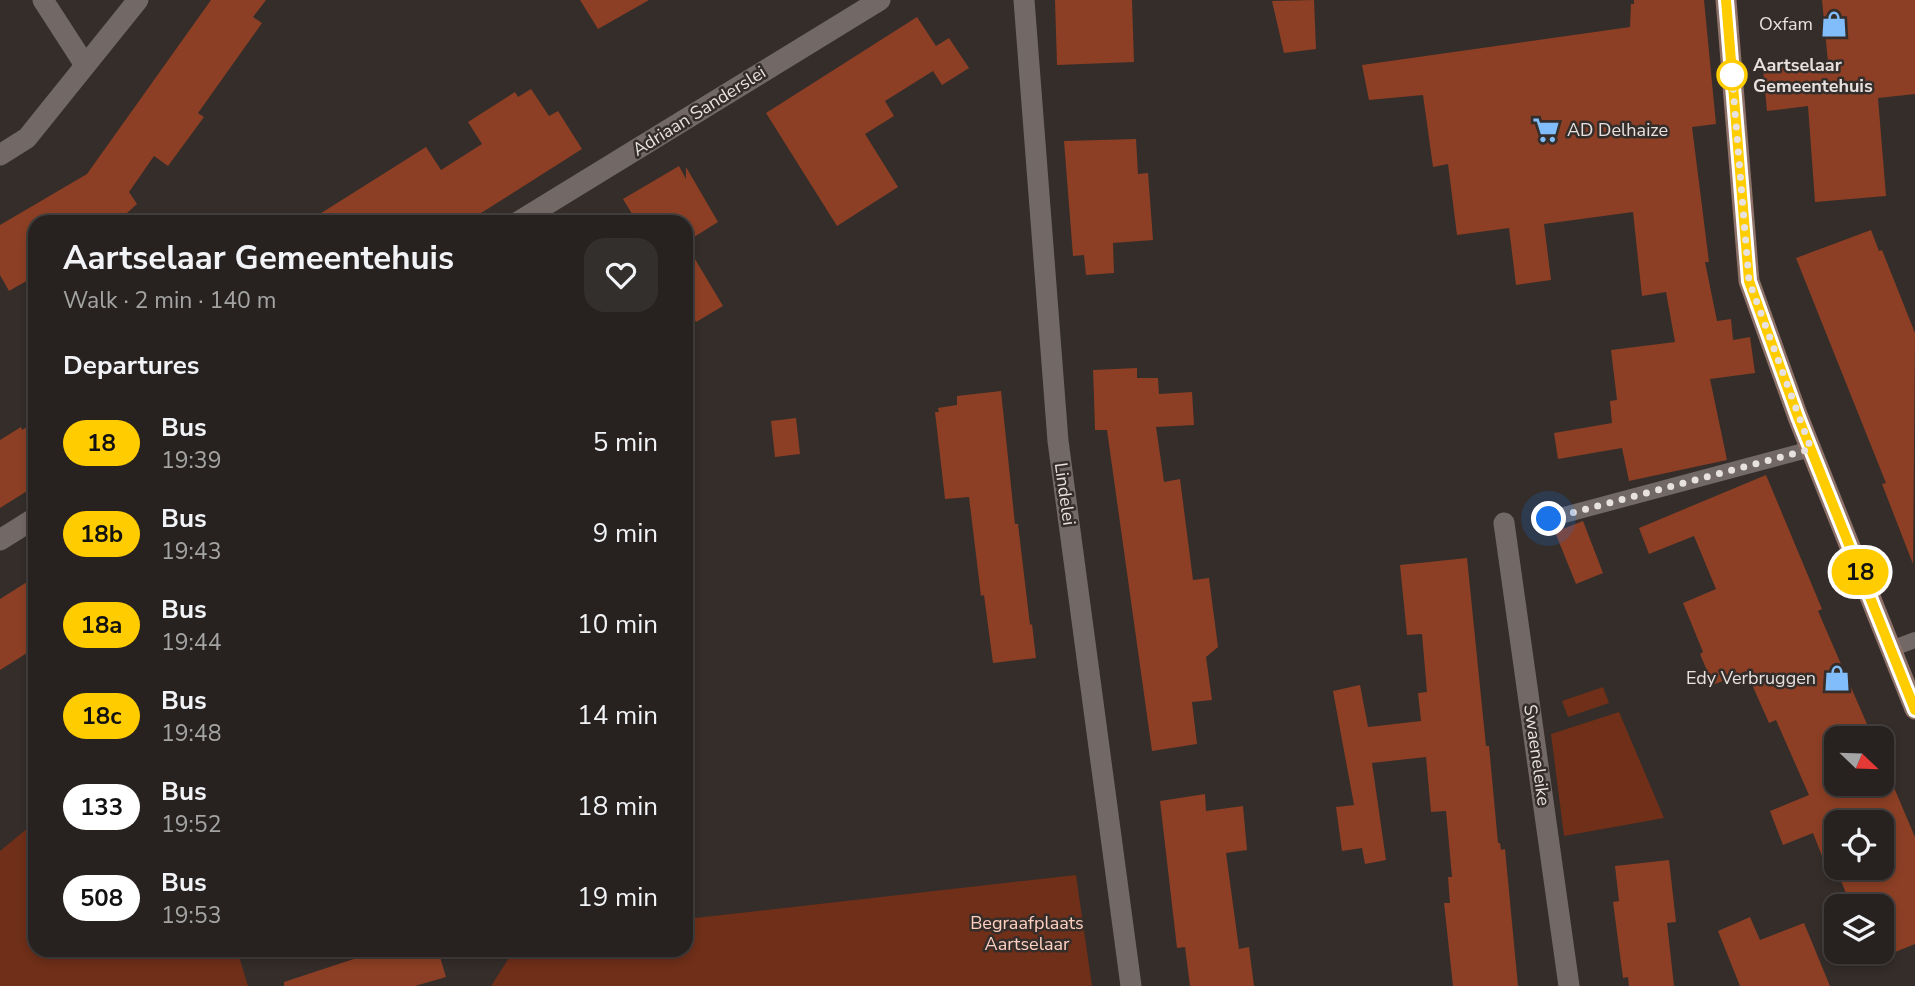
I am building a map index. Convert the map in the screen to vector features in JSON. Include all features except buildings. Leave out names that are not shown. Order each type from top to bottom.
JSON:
[{"type":"street","points":[[43,0],[85,65]]},
{"type":"street","points":[[0,155],[27,138],[138,0]]},
{"type":"street","name":"Adriaan Sanderslei","points":[[529,215],[880,0]]},
{"type":"street","name":"Lindelei","points":[[1024,0],[1058,442],[1131,986]]},
{"type":"street","points":[[1726,0],[1749,281],[1811,449],[1915,709]]},
{"type":"street","points":[[0,540],[28,522]]},
{"type":"street","name":"Swaeneleike","points":[[1504,523],[1569,986]]},
{"type":"lane","points":[[1549,519],[1811,449]]},
{"type":"lane","points":[[1891,649],[1915,640]]},
{"type":"green space","points":[[1603,687],[1609,703],[1568,717],[1562,701]]},
{"type":"green space","points":[[1619,712],[1664,818],[1564,836],[1551,734]]},
{"type":"green space","points":[[28,828],[28,957],[239,957],[248,986],[0,986],[0,851]]},
{"type":"green space","name":"Begraafplaats Aartselaar","points":[[1076,875],[1092,986],[491,986],[510,957],[693,957],[693,918]]},
{"type":"bus line","name":"18","points":[[1726,0],[1749,281],[1798,417],[1915,710]]},
{"type":"place","name":"Oxfam","points":[[1834,24]]},
{"type":"place","name":"Aartselaar Gemeentehuis","points":[[1732,75]]},
{"type":"place","name":"AD Delhaize","points":[[1546,130]]},
{"type":"place","name":"Edy Verbruggen","points":[[1837,678]]},
{"type":"route","points":[[1549,519],[1811,449],[1749,281],[1732,75]]}]
